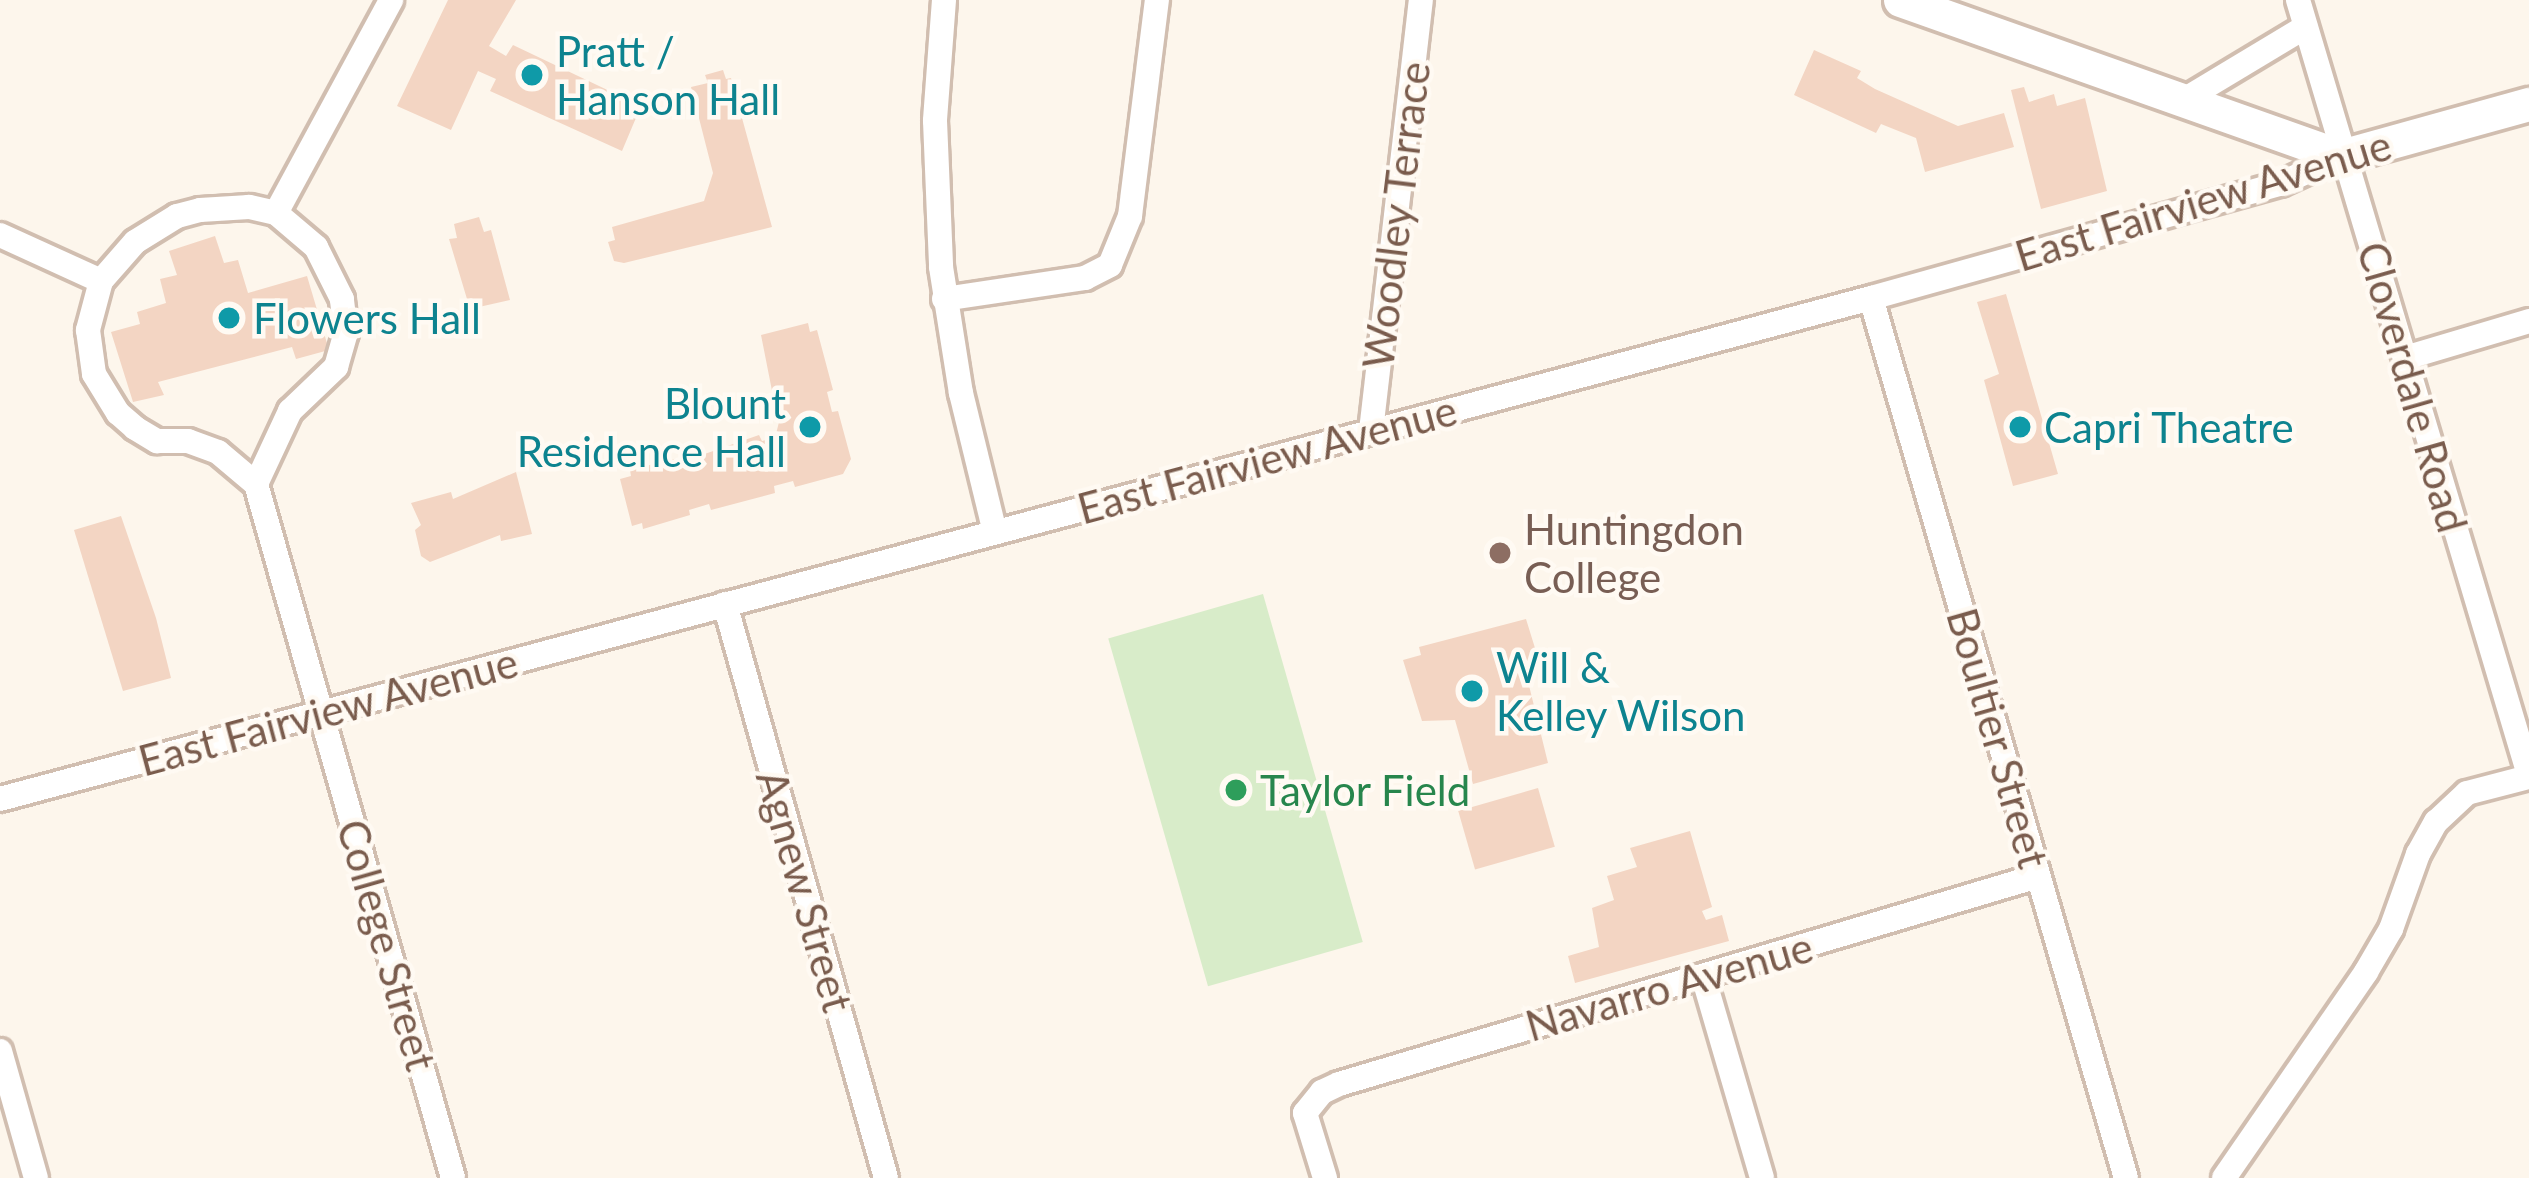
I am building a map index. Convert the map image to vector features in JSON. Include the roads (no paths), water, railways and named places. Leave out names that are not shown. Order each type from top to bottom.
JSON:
[{"type":"main road","points":[[1900,0],[1970,29],[2187,98],[2341,156]]},
{"type":"main road","name":"East Fairview Avenue","points":[[2341,156],[2529,104]]},
{"type":"street","points":[[277,213],[391,0]]},
{"type":"street","points":[[944,0],[934,172],[944,299],[995,532]]},
{"type":"street","points":[[944,299],[1085,278],[1110,265],[1130,216],[1157,0]]},
{"type":"street","name":"Woodley Terrace","points":[[1371,431],[1420,0]]},
{"type":"street","name":"Cloverdale Road","points":[[2298,0],[2529,776]]},
{"type":"street","points":[[2187,98],[2306,27]]},
{"type":"street","name":"East Fairview Avenue","points":[[0,799],[1870,298],[2280,184],[2341,156]]},
{"type":"street","points":[[225,206],[277,213],[316,247],[332,271],[346,333],[336,368],[290,411],[256,484],[218,452],[188,441],[157,441],[118,413],[94,374],[89,353],[92,310],[101,281],[135,242],[177,216],[225,206]]},
{"type":"street","points":[[0,235],[101,281]]},
{"type":"street","name":"Boultier Street","points":[[1870,298],[2126,1178]]},
{"type":"street","points":[[2405,358],[2529,321]]},
{"type":"street","name":"College Street","points":[[256,484],[453,1178]]},
{"type":"street","name":"Agnew Street","points":[[725,604],[886,1178]]},
{"type":"street","points":[[2224,1178],[2374,958],[2436,822],[2467,793],[2529,776]]},
{"type":"street","name":"Navarro Avenue","points":[[1325,1178],[1306,1124],[1307,1107],[1322,1092],[1380,1070],[2038,876]]},
{"type":"street","points":[[1703,976],[1762,1178]]},
{"type":"street","points":[[0,1051],[36,1178]]},
{"type":"place","name":"Pratt / Hanson Hall","points":[[532,75]]},
{"type":"place","name":"Flowers Hall","points":[[229,318]]},
{"type":"place","name":"Blount Residence Hall","points":[[810,427]]},
{"type":"place","name":"Capri Theatre","points":[[2020,427]]},
{"type":"place","name":"Huntingdon College","points":[[1500,553]]},
{"type":"place","name":"Will & Kelley Wilson","points":[[1472,691]]},
{"type":"place","name":"Taylor Field","points":[[1236,790]]}]
